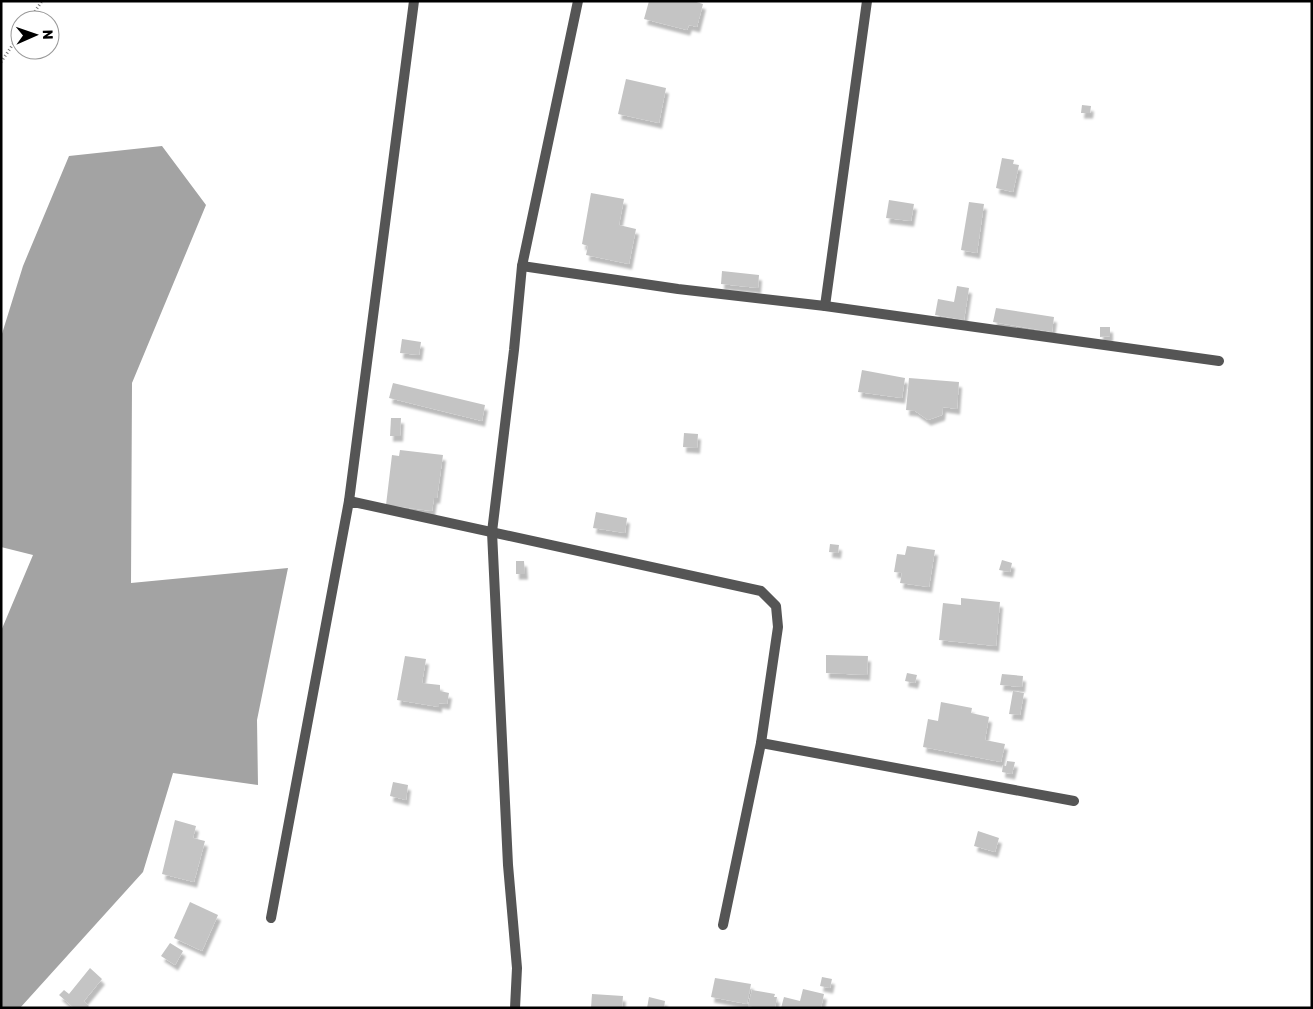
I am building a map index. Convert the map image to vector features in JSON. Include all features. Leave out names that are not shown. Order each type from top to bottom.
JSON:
[{"type":"street","points":[[271,918],[348,501],[414,1]]},
{"type":"street","points":[[514,1008],[517,968],[508,866],[492,532],[522,266],[578,1]]},
{"type":"street","points":[[824,306],[867,1]]},
{"type":"street","points":[[522,266],[678,289],[824,306],[1219,360]]},
{"type":"street","points":[[348,501],[761,591],[776,606],[778,628],[761,743],[724,925]]},
{"type":"street","points":[[761,743],[1074,801]]},
{"type":"path","points":[[1,62],[10,49]]},
{"type":"shaded area","points":[[162,146],[206,205],[132,383],[131,583],[288,568],[257,720],[258,785],[173,773],[143,872],[20,1008],[1,1008],[1,631],[33,555],[1,547],[1,337],[23,266],[69,156]]},
{"type":"building","points":[[649,1],[693,1],[703,4],[697,27],[689,25],[687,30],[644,19]]},
{"type":"building","points":[[626,79],[666,88],[659,123],[618,114]]},
{"type":"building","points":[[1082,105],[1091,106],[1090,113],[1081,113]]},
{"type":"building","points":[[1002,158],[1014,160],[1013,164],[1019,165],[1013,192],[996,188]]},
{"type":"building","points":[[591,193],[624,199],[619,225],[636,229],[629,264],[586,255],[588,246],[582,244]]},
{"type":"building","points":[[889,200],[914,204],[911,221],[886,218]]},
{"type":"building","points":[[969,202],[984,204],[977,253],[961,250]]},
{"type":"building","points":[[722,271],[759,275],[758,288],[721,284]]},
{"type":"building","points":[[957,286],[969,288],[964,320],[935,315],[938,299],[954,302]]},
{"type":"building","points":[[996,308],[1054,317],[1052,332],[993,322]]},
{"type":"building","points":[[1100,327],[1110,327],[1110,336],[1100,337]]},
{"type":"building","points":[[402,339],[421,342],[419,355],[400,353]]},
{"type":"building","points":[[862,370],[905,378],[902,398],[858,392]]},
{"type":"building","points":[[909,378],[959,382],[957,409],[943,407],[942,415],[928,420],[915,411],[906,410]]},
{"type":"building","points":[[393,383],[485,405],[482,421],[389,398]]},
{"type":"building","points":[[391,418],[401,418],[400,436],[390,436]]},
{"type":"building","points":[[684,433],[698,434],[697,448],[683,447]]},
{"type":"building","points":[[400,450],[443,455],[437,498],[434,498],[432,511],[386,505],[392,455],[399,456]]},
{"type":"building","points":[[596,512],[627,518],[625,533],[593,528]]},
{"type":"building","points":[[830,544],[839,545],[838,553],[829,552]]},
{"type":"building","points":[[907,546],[935,550],[929,587],[900,583],[902,573],[894,572],[897,554],[905,555]]},
{"type":"building","points":[[1002,560],[1012,563],[1010,572],[999,570]]},
{"type":"building","points":[[516,561],[524,561],[525,574],[516,574]]},
{"type":"building","points":[[961,598],[1000,602],[996,646],[939,640],[943,603],[961,605]]},
{"type":"building","points":[[826,655],[868,656],[867,675],[826,673]]},
{"type":"building","points":[[405,656],[426,659],[422,683],[440,685],[440,691],[449,693],[447,704],[439,703],[439,707],[397,700]]},
{"type":"building","points":[[907,673],[917,675],[915,683],[905,681]]},
{"type":"building","points":[[1002,674],[1023,676],[1022,687],[1000,685]]},
{"type":"building","points":[[1013,691],[1024,693],[1020,715],[1009,714]]},
{"type":"building","points":[[941,702],[972,708],[971,713],[989,717],[985,740],[1005,744],[1001,762],[923,747],[928,719],[938,721]]},
{"type":"building","points":[[1007,761],[1015,762],[1012,774],[1002,772],[1003,765],[1006,766]]},
{"type":"building","points":[[393,782],[408,785],[406,800],[390,796]]},
{"type":"building","points":[[175,820],[196,826],[193,838],[205,841],[194,882],[162,874]]},
{"type":"building","points":[[978,831],[999,838],[995,852],[974,846]]},
{"type":"building","points":[[190,902],[218,915],[202,951],[174,938]]},
{"type":"building","points":[[170,943],[183,951],[175,965],[161,956]]},
{"type":"building","points":[[90,968],[102,979],[84,1001],[89,1006],[87,1008],[74,1008],[59,995],[64,990],[69,994]]},
{"type":"building","points":[[822,977],[832,979],[830,988],[820,986]]},
{"type":"building","points":[[715,978],[751,984],[747,1004],[711,997]]},
{"type":"building","points":[[803,989],[824,994],[821,1008],[781,1008],[784,997],[800,1001]]},
{"type":"building","points":[[752,990],[775,994],[774,997],[777,997],[775,1008],[748,1006]]},
{"type":"building","points":[[592,994],[623,996],[622,1008],[591,1008]]},
{"type":"building","points":[[649,997],[665,1001],[664,1008],[647,1008]]}]
